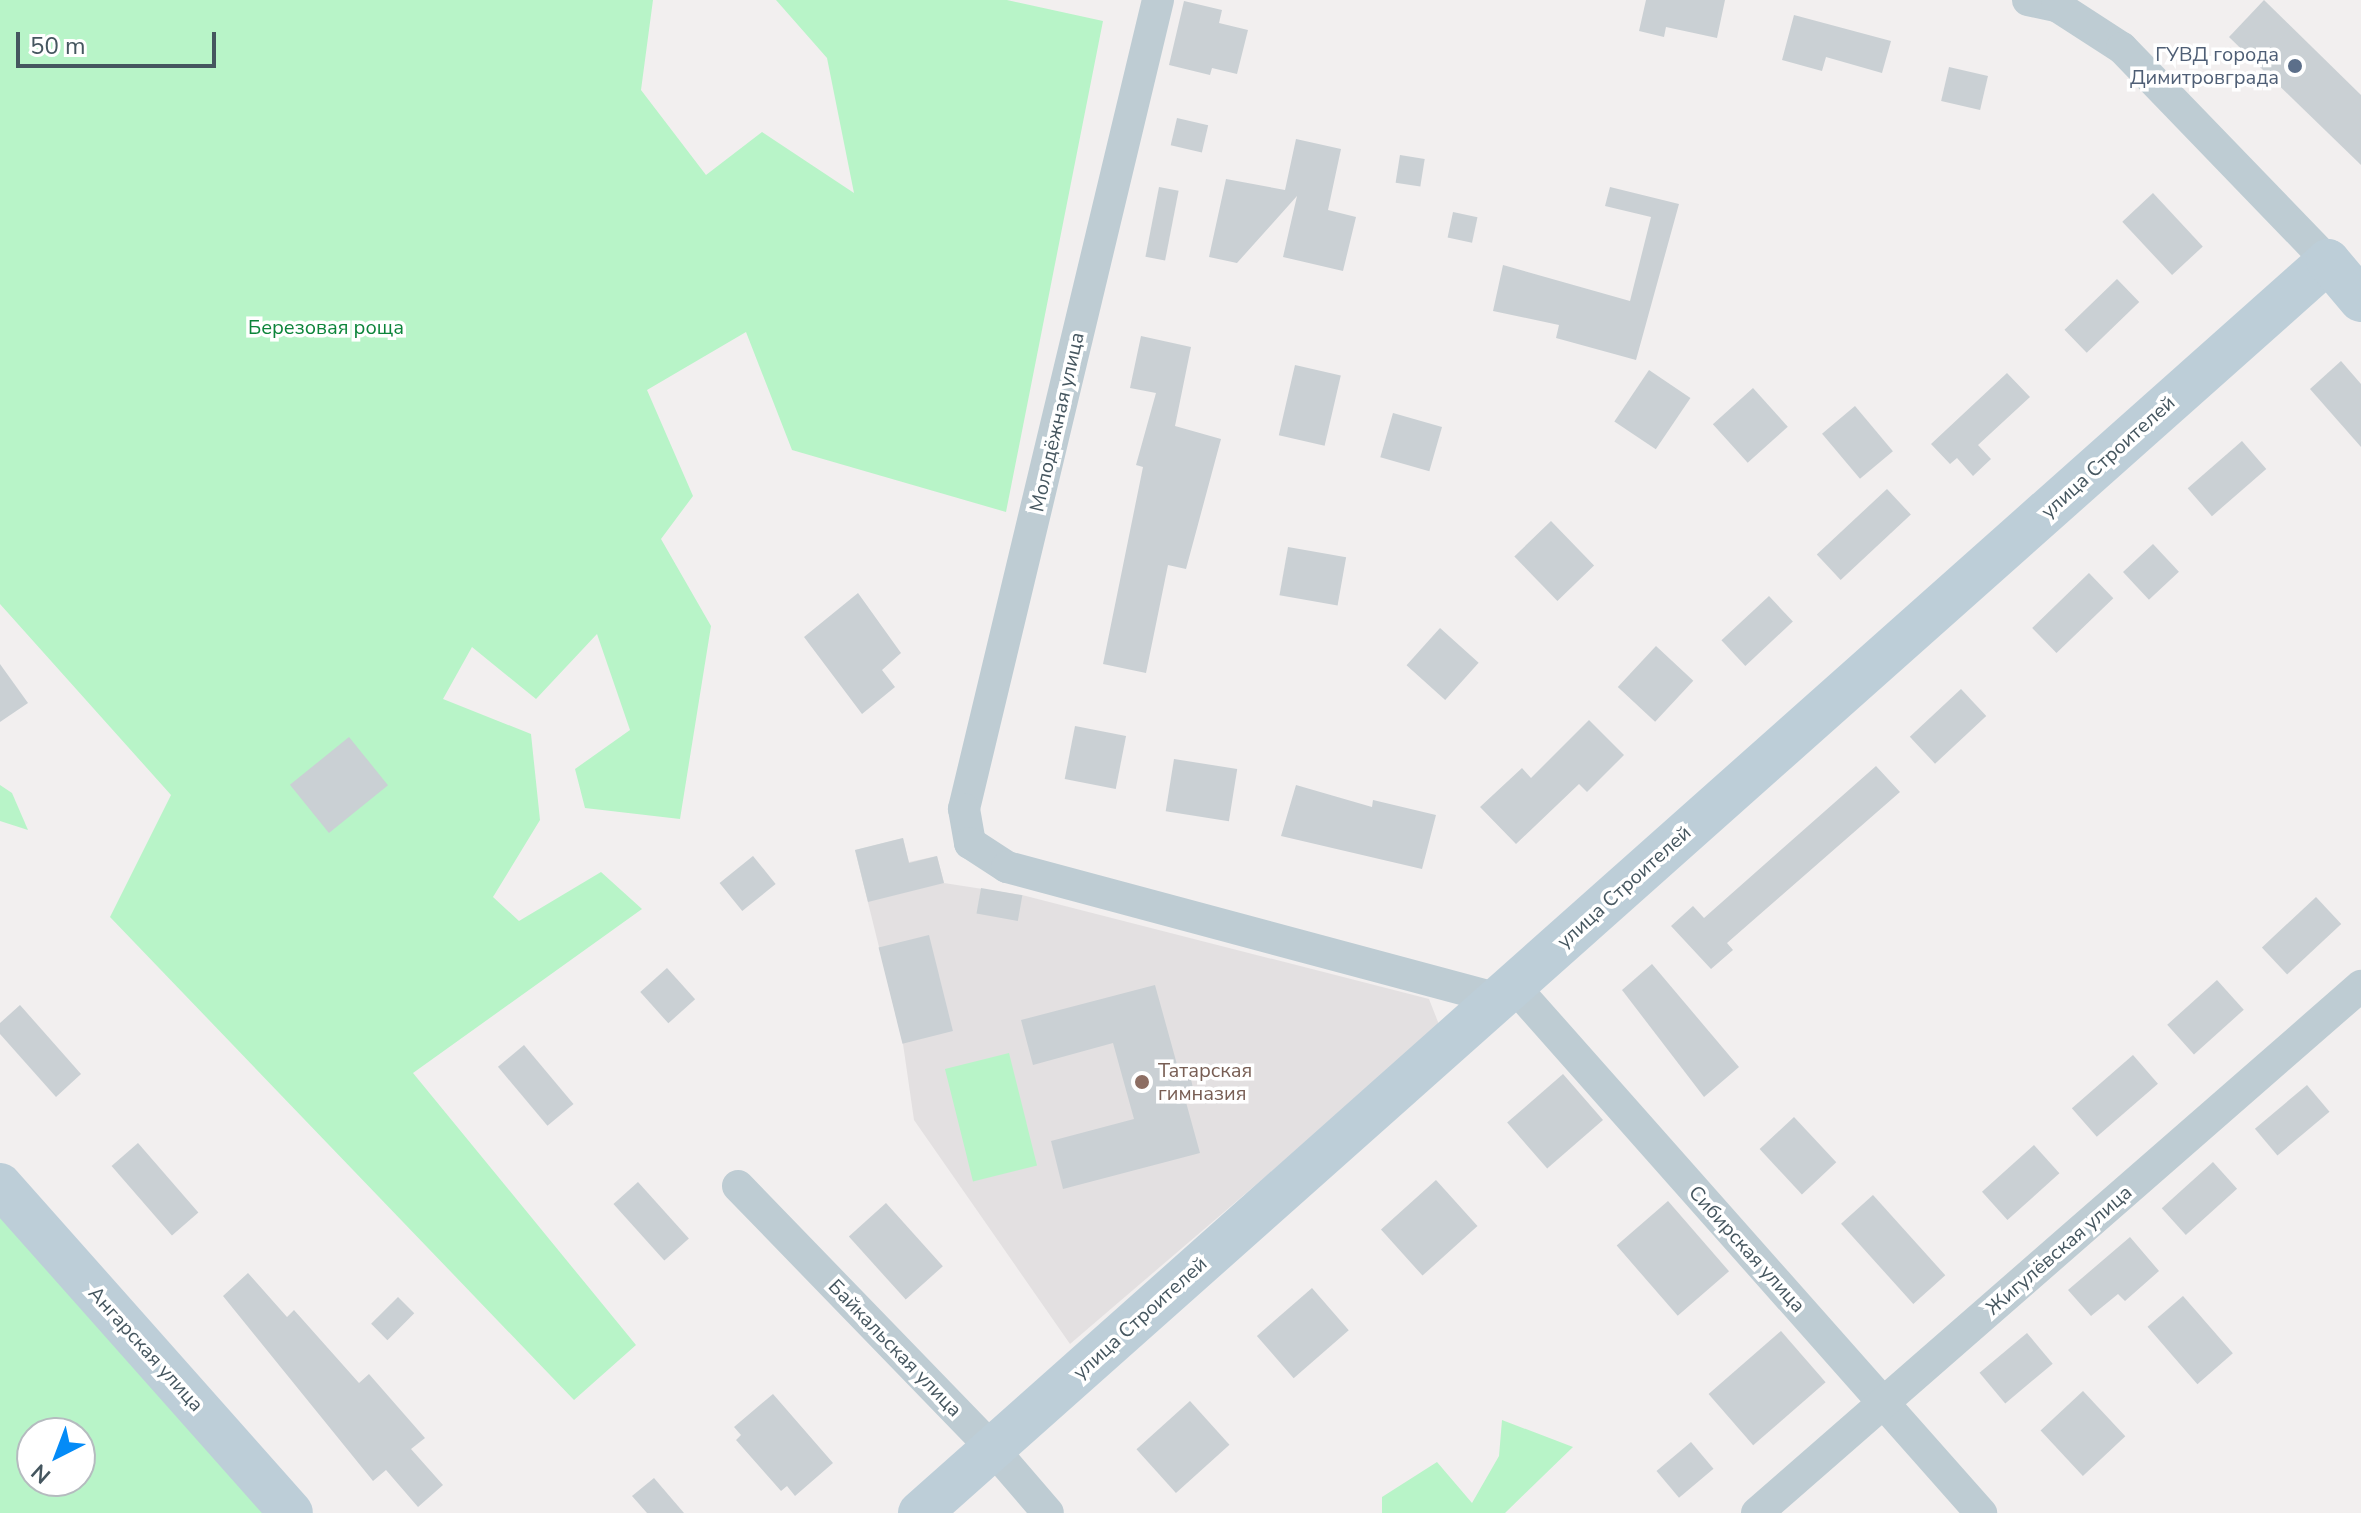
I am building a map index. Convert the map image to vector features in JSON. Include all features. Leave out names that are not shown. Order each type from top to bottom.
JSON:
[{"type":"street","name":"Молодёжная улица","points":[[1158,0],[964,809],[970,843],[1007,867],[1506,992]]},
{"type":"street","points":[[2028,0],[2057,6],[2122,48],[2328,261],[2361,300]]},
{"type":"street","name":"улица Строителей","points":[[920,1513],[2328,261]]},
{"type":"street","name":"Жигулёвская улица","points":[[1757,1513],[2361,986]]},
{"type":"street","name":"Сибирская улица","points":[[1506,992],[1981,1513]]},
{"type":"street","name":"Ангарская улица","points":[[0,1185],[291,1513]]},
{"type":"street","name":"Байкальская улица","points":[[738,1186],[993,1449],[1048,1513]]},
{"type":"shaded area","name":"Татарская гимназия","points":[[903,838],[909,862],[937,856],[944,883],[1022,895],[1429,999],[1440,1027],[1070,1344],[914,1120],[903,1044],[855,850]]},
{"type":"green space","name":"Березовая роща","points":[[0,0],[653,0],[641,90],[706,175],[762,132],[854,193],[827,58],[776,0],[1007,0],[1103,21],[1006,512],[792,450],[746,332],[647,390],[693,496],[661,539],[711,626],[680,819],[585,808],[575,769],[630,730],[597,634],[536,699],[472,647],[443,699],[531,734],[540,820],[493,897],[519,921],[601,872],[642,909],[413,1073],[636,1345],[574,1400],[110,917],[171,795],[0,604]]},
{"type":"green space","points":[[0,785],[12,793],[28,830],[0,821]]},
{"type":"green space","points":[[1009,1053],[1037,1166],[973,1182],[945,1069]]},
{"type":"green space","points":[[0,1212],[271,1513],[0,1513]]},
{"type":"green space","points":[[1502,1420],[1573,1447],[1505,1513],[1382,1513],[1382,1497],[1437,1462],[1472,1503],[1499,1456]]},
{"type":"building","points":[[1646,0],[1725,0],[1717,38],[1666,27],[1664,37],[1639,31]]},
{"type":"building","name":"ГУВД города Димитровграда","points":[[2264,0],[2361,95],[2361,165],[2229,37]]},
{"type":"building","points":[[1184,1],[1222,10],[1219,23],[1248,30],[1237,74],[1212,68],[1210,75],[1169,65]]},
{"type":"building","points":[[1794,15],[1891,41],[1882,73],[1826,57],[1822,71],[1782,60]]},
{"type":"building","points":[[1949,67],[1988,76],[1980,110],[1941,101]]},
{"type":"building","points":[[1177,118],[1208,125],[1202,152],[1171,145]]},
{"type":"building","points":[[1296,139],[1341,149],[1328,210],[1356,217],[1343,271],[1283,257],[1297,196],[1237,263],[1209,257],[1226,179],[1285,190]]},
{"type":"building","points":[[1400,155],[1425,159],[1420,187],[1396,183]]},
{"type":"building","points":[[1159,187],[1179,191],[1165,261],[1145,257]]},
{"type":"building","points":[[1610,187],[1679,204],[1636,360],[1556,338],[1559,325],[1493,311],[1503,265],[1630,301],[1651,217],[1605,206]]},
{"type":"building","points":[[2153,193],[2203,246],[2172,275],[2122,222]]},
{"type":"building","points":[[1453,212],[1477,217],[1472,243],[1448,237]]},
{"type":"building","points":[[2117,279],[2139,302],[2087,353],[2064,330]]},
{"type":"building","points":[[1141,336],[1191,347],[1175,426],[1221,439],[1186,569],[1168,565],[1146,673],[1103,664],[1143,467],[1136,465],[1156,393],[1130,388]]},
{"type":"building","points":[[2341,361],[2361,384],[2361,447],[2310,389]]},
{"type":"building","points":[[1295,365],[1341,376],[1325,446],[1279,435]]},
{"type":"building","points":[[1649,370],[1690,398],[1656,449],[1614,421]]},
{"type":"building","points":[[2007,373],[2030,397],[1978,445],[1991,459],[1973,476],[1957,458],[1950,464],[1931,444]]},
{"type":"building","points":[[1753,388],[1788,427],[1748,463],[1713,424]]},
{"type":"building","points":[[1855,406],[1893,451],[1860,479],[1822,434]]},
{"type":"building","points":[[1393,413],[1442,427],[1429,471],[1380,457]]},
{"type":"building","points":[[2242,441],[2266,469],[2212,516],[2188,488]]},
{"type":"building","points":[[1887,489],[1911,515],[1841,580],[1817,554]]},
{"type":"building","points":[[1551,521],[1594,566],[1557,601],[1514,556]]},
{"type":"building","points":[[2153,544],[2179,572],[2149,600],[2123,572]]},
{"type":"building","points":[[1288,547],[1346,557],[1338,606],[1279,595]]},
{"type":"building","points":[[2089,573],[2113,598],[2056,653],[2032,628]]},
{"type":"building","points":[[858,593],[901,653],[882,670],[895,687],[862,714],[804,637]]},
{"type":"building","points":[[1769,596],[1793,622],[1745,666],[1721,640]]},
{"type":"building","points":[[1440,628],[1479,663],[1445,700],[1407,665]]},
{"type":"building","points":[[1656,646],[1693,681],[1655,722],[1618,687]]},
{"type":"building","points":[[0,664],[28,703],[0,722]]},
{"type":"building","points":[[1961,689],[1986,716],[1935,764],[1910,737]]},
{"type":"building","points":[[1589,720],[1624,755],[1587,792],[1579,784],[1516,844],[1480,807],[1522,768],[1531,778]]},
{"type":"building","points":[[1075,726],[1126,736],[1116,789],[1065,779]]},
{"type":"building","points":[[349,737],[388,785],[329,833],[290,785]]},
{"type":"building","points":[[1174,759],[1237,769],[1229,821],[1166,811]]},
{"type":"building","points":[[1876,766],[1900,792],[1727,943],[1733,950],[1711,969],[1671,926],[1693,906],[1704,918]]},
{"type":"building","points":[[1296,785],[1372,807],[1373,800],[1436,815],[1422,869],[1281,836]]},
{"type":"building","points":[[903,838],[909,863],[937,856],[944,883],[868,902],[855,850]]},
{"type":"building","points":[[753,856],[776,884],[742,911],[720,883]]},
{"type":"building","points":[[981,888],[1022,895],[1018,921],[976,914]]},
{"type":"building","points":[[2316,897],[2341,924],[2287,975],[2262,947]]},
{"type":"building","points":[[929,935],[953,1031],[902,1044],[879,948]]},
{"type":"building","points":[[1652,964],[1739,1067],[1704,1097],[1622,990]]},
{"type":"building","points":[[667,968],[695,999],[668,1023],[640,992]]},
{"type":"building","points":[[2217,980],[2244,1010],[2194,1055],[2167,1025]]},
{"type":"building","points":[[1155,985],[1178,1068],[1188,1065],[1194,1093],[1184,1095],[1200,1153],[1063,1189],[1051,1141],[1134,1119],[1113,1043],[1033,1065],[1021,1020]]},
{"type":"building","points":[[20,1005],[81,1074],[56,1097],[0,1034],[0,1023]]},
{"type":"building","points":[[524,1045],[573,1104],[547,1126],[498,1067]]},
{"type":"building","points":[[2133,1055],[2158,1084],[2097,1137],[2072,1108]]},
{"type":"building","points":[[1563,1074],[1603,1120],[1547,1169],[1507,1123]]},
{"type":"building","points":[[2307,1085],[2329,1112],[2277,1156],[2255,1129]]},
{"type":"building","points":[[1794,1117],[1836,1162],[1802,1194],[1760,1149]]},
{"type":"building","points":[[138,1143],[198,1212],[172,1235],[112,1166]]},
{"type":"building","points":[[2034,1145],[2059,1173],[2007,1220],[1982,1192]]},
{"type":"building","points":[[2213,1162],[2237,1189],[2186,1235],[2162,1208]]},
{"type":"building","points":[[1436,1180],[1477,1226],[1422,1276],[1381,1230]]},
{"type":"building","points":[[638,1182],[689,1238],[664,1261],[613,1204]]},
{"type":"building","points":[[1873,1195],[1945,1275],[1913,1304],[1841,1224]]},
{"type":"building","points":[[1668,1201],[1729,1271],[1678,1316],[1617,1246]]},
{"type":"building","points":[[886,1203],[943,1266],[906,1300],[849,1236]]},
{"type":"building","points":[[2130,1237],[2159,1271],[2125,1301],[2118,1294],[2091,1316],[2068,1290]]},
{"type":"building","points":[[248,1273],[287,1317],[294,1310],[359,1383],[369,1374],[425,1438],[411,1449],[443,1485],[418,1507],[386,1470],[373,1481],[223,1296]]},
{"type":"building","points":[[1312,1288],[1349,1330],[1294,1378],[1257,1336]]},
{"type":"building","points":[[2183,1296],[2233,1353],[2197,1384],[2148,1327]]},
{"type":"building","points":[[398,1297],[414,1313],[387,1340],[371,1324]]},
{"type":"building","points":[[1781,1331],[1826,1382],[1753,1445],[1709,1394]]},
{"type":"building","points":[[2027,1333],[2053,1364],[2005,1403],[1980,1373]]},
{"type":"building","points":[[2083,1391],[2125,1436],[2083,1476],[2041,1431]]},
{"type":"building","points":[[773,1394],[833,1463],[795,1496],[787,1486],[781,1491],[736,1440],[741,1435],[734,1427]]},
{"type":"building","points":[[1190,1401],[1229,1445],[1176,1493],[1136,1449]]},
{"type":"building","points":[[1691,1442],[1713,1469],[1679,1498],[1657,1471]]},
{"type":"building","points":[[654,1478],[684,1513],[647,1513],[632,1496]]},
{"type":"place","name":"ГУВД города Димитровграда","points":[[2295,66]]},
{"type":"place","name":"Татарская гимназия","points":[[1142,1082]]}]
